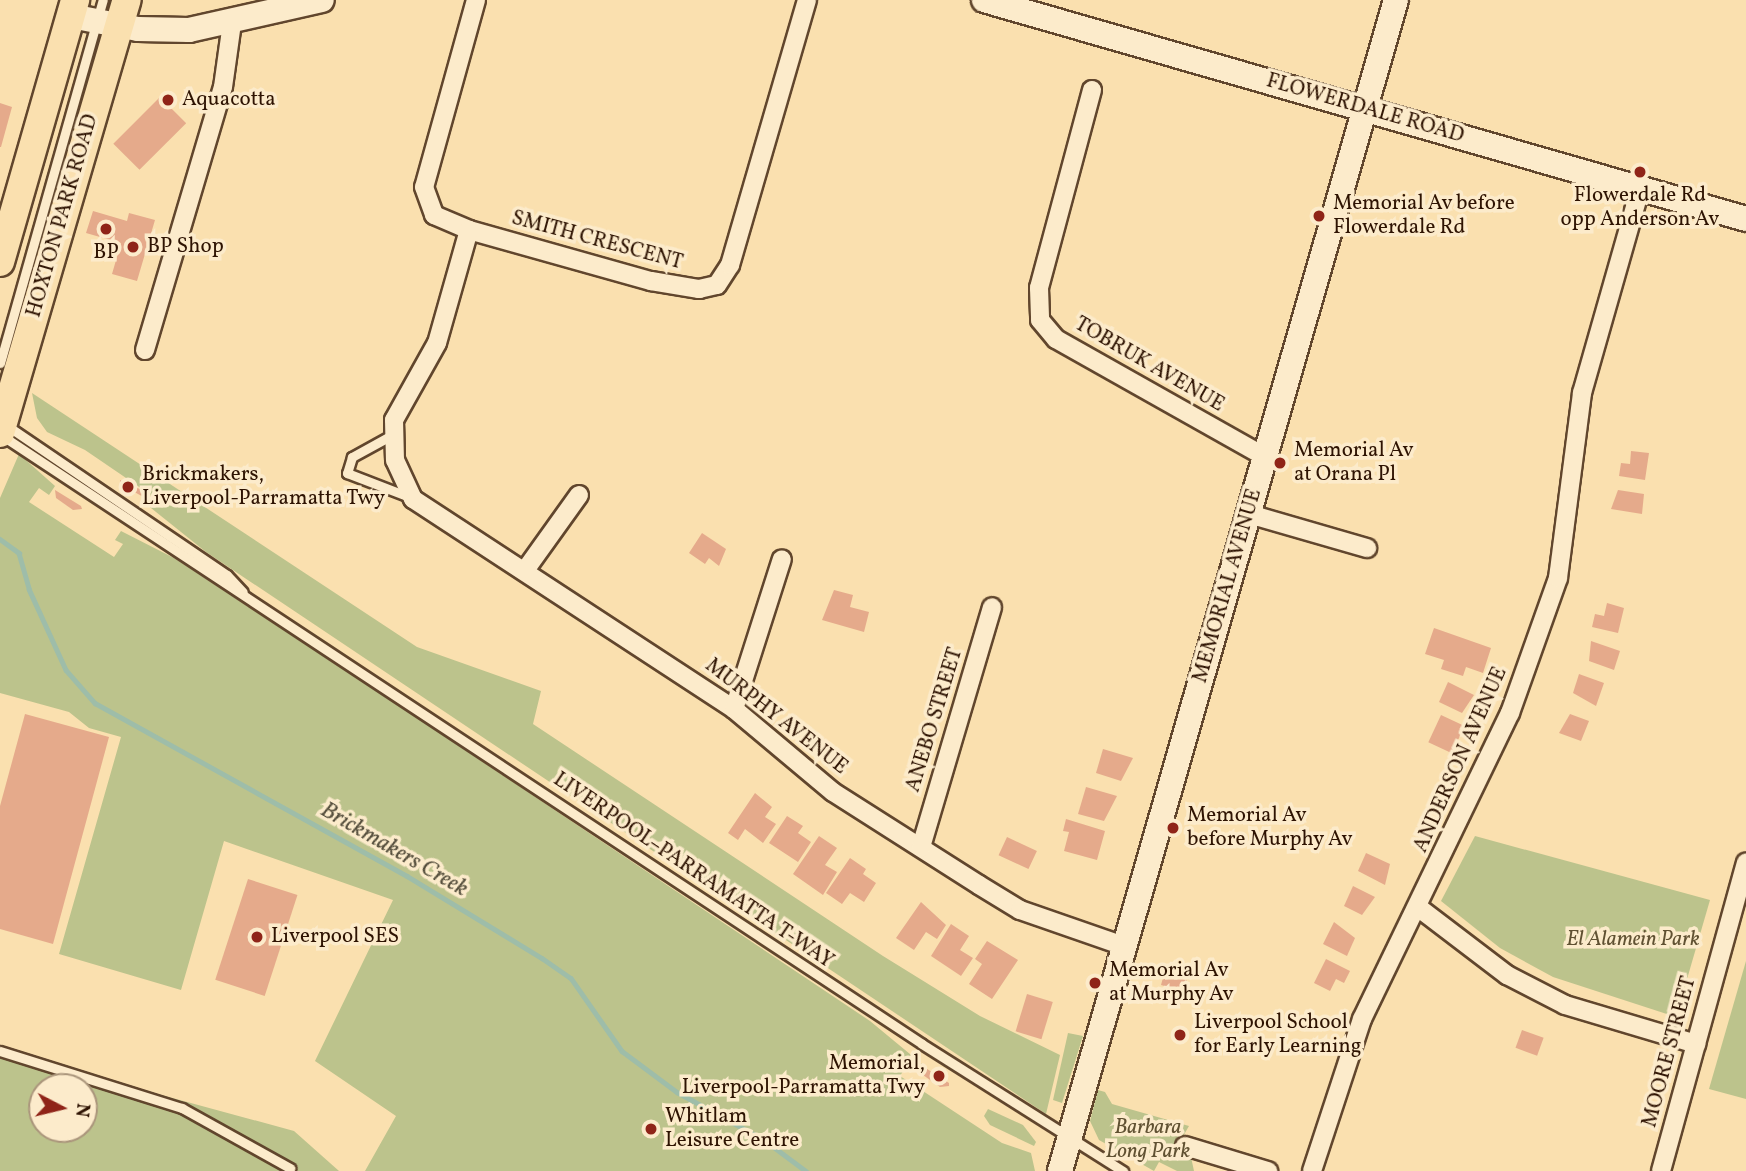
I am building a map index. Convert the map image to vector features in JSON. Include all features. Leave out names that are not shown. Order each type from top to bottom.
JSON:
[{"type":"main road","points":[[0,262],[99,10]]},
{"type":"main road","name":"HOXTON PARK ROAD","points":[[4,429],[99,10]]},
{"type":"street","points":[[99,10],[188,30],[232,23],[322,0]]},
{"type":"street","name":"SMITH CRESCENT","points":[[476,0],[424,187],[434,215],[469,230],[671,286],[709,289],[717,285],[730,265],[807,0]]},
{"type":"street","name":"FLOWERDALE ROAD","points":[[984,0],[1746,219]]},
{"type":"street","name":"MEMORIAL AVENUE","points":[[1059,1171],[1395,0]]},
{"type":"street","points":[[145,350],[223,87],[232,23]]},
{"type":"street","name":"TOBRUK AVENUE","points":[[1093,90],[1039,288],[1040,320],[1056,338],[1265,457]]},
{"type":"street","name":"ANDERSON AVENUE","points":[[1312,1171],[1362,1019],[1419,908],[1510,713],[1558,578],[1582,393],[1640,189]]},
{"type":"street","points":[[413,499],[395,460],[392,435],[399,409],[437,344],[469,230]]},
{"type":"street","points":[[526,569],[579,495]]},
{"type":"street","name":"MURPHY AVENUE","points":[[413,499],[526,569],[734,709],[833,792],[1020,910],[1124,946]]},
{"type":"street","points":[[1249,514],[1367,548]]},
{"type":"street","points":[[734,709],[782,559]]},
{"type":"street","name":"ANEBO STREET","points":[[921,847],[992,607]]},
{"type":"street","name":"MOORE STREET","points":[[1661,1171],[1746,863]]},
{"type":"street","points":[[1419,908],[1507,975],[1565,1005],[1696,1044]]},
{"type":"street","points":[[1185,1146],[1268,1171]]},
{"type":"lane","points":[[0,363],[99,10]]},
{"type":"lane","name":"LIVERPOOL–PARRAMATTA T-WAY","points":[[4,429],[227,575],[247,596]]},
{"type":"lane","name":"LIVERPOOL–PARRAMATTA T-WAY","points":[[4,429],[223,584],[247,596],[1068,1140],[1123,1171]]},
{"type":"lane","name":"MURPHY AVENUE","points":[[392,435],[352,457],[347,473],[413,499]]},
{"type":"lane","points":[[0,1051],[182,1108],[290,1168]]},
{"type":"green space","points":[[32,393],[417,647],[541,691],[533,724],[883,956],[980,1016],[1060,1055],[1046,1114],[206,552],[146,504],[151,495],[85,450],[47,432],[37,418]]},
{"type":"green space","points":[[19,454],[55,486],[49,495],[39,488],[29,502],[114,557],[123,544],[115,540],[121,531],[174,558],[432,728],[870,1021],[922,1064],[917,1072],[907,1065],[900,1076],[1002,1143],[1031,1153],[1035,1171],[365,1171],[396,1116],[315,1061],[393,900],[224,841],[181,990],[59,954],[121,737],[89,728],[69,712],[0,693],[0,498]]},
{"type":"green space","name":"El Alamein Park","points":[[1475,836],[1710,900],[1676,1017],[1553,977],[1500,948],[1441,901]]},
{"type":"green space","points":[[1746,961],[1746,1099],[1709,1089]]},
{"type":"green space","points":[[1068,1033],[1083,1036],[1062,1103],[1053,1100]]},
{"type":"green space","points":[[0,1051],[81,1073],[28,1073],[28,1143],[98,1143],[98,1078],[294,1131],[339,1171],[0,1171]]},
{"type":"green space","name":"Barbara Long Park","points":[[1098,1090],[1105,1092],[1112,1104],[1189,1126],[1175,1150],[1191,1157],[1194,1171],[1177,1171],[1159,1162],[1154,1171],[1099,1140],[1090,1121]]},
{"type":"green space","points":[[988,1109],[1023,1125],[1036,1142],[1034,1146],[990,1125],[984,1116]]},
{"type":"building","points":[[160,97],[186,123],[139,170],[113,144]]},
{"type":"building","points":[[0,103],[12,107],[1,147],[0,147]]},
{"type":"building","name":"BP Shop","points":[[93,211],[127,221],[129,213],[155,220],[137,281],[112,274],[121,243],[86,233]]},
{"type":"building","points":[[1631,451],[1649,453],[1645,480],[1619,476],[1621,463],[1630,464]]},
{"type":"building","points":[[120,480],[144,491],[147,499],[120,484]]},
{"type":"building","points":[[55,490],[82,509],[73,510],[56,498]]},
{"type":"building","points":[[1618,490],[1644,494],[1642,514],[1611,509]]},
{"type":"building","points":[[702,533],[726,549],[719,566],[709,558],[705,564],[689,553]]},
{"type":"building","points":[[834,590],[853,595],[850,607],[869,612],[864,632],[822,620]]},
{"type":"building","points":[[1607,603],[1624,608],[1618,633],[1592,627],[1595,614],[1604,616]]},
{"type":"building","points":[[1434,628],[1491,648],[1483,673],[1466,667],[1463,676],[1441,669],[1444,660],[1425,654]]},
{"type":"building","points":[[1591,641],[1620,651],[1614,670],[1589,661]]},
{"type":"building","points":[[1579,674],[1604,683],[1596,706],[1573,693]]},
{"type":"building","points":[[1448,682],[1474,695],[1462,713],[1439,702]]},
{"type":"building","points":[[25,714],[109,737],[53,944],[0,929],[0,806]]},
{"type":"building","points":[[1570,714],[1589,721],[1581,741],[1559,733]]},
{"type":"building","points":[[1441,715],[1465,726],[1452,753],[1428,742]]},
{"type":"building","points":[[1103,749],[1133,758],[1121,781],[1096,773]]},
{"type":"building","points":[[1086,787],[1117,796],[1104,821],[1078,814]]},
{"type":"building","points":[[755,793],[772,807],[765,817],[776,824],[763,843],[745,829],[738,840],[728,833]]},
{"type":"building","points":[[787,816],[803,826],[798,833],[811,842],[798,862],[769,843]]},
{"type":"building","points":[[1066,819],[1105,831],[1097,860],[1064,851],[1069,832],[1063,831]]},
{"type":"building","points":[[819,836],[837,848],[825,865],[837,872],[823,895],[793,874]]},
{"type":"building","points":[[1007,837],[1037,851],[1028,869],[999,855]]},
{"type":"building","points":[[1366,853],[1390,864],[1385,885],[1358,871]]},
{"type":"building","points":[[850,858],[866,869],[863,874],[876,883],[864,902],[850,893],[842,904],[826,893]]},
{"type":"building","name":"Liverpool SES","points":[[248,879],[297,895],[265,996],[215,980]]},
{"type":"building","points":[[1353,886],[1375,897],[1362,915],[1344,906]]},
{"type":"building","points":[[921,902],[946,925],[937,939],[926,932],[914,950],[896,938]]},
{"type":"building","points":[[1334,922],[1355,938],[1347,956],[1323,944]]},
{"type":"building","points":[[951,924],[969,936],[960,950],[973,958],[961,976],[931,956]]},
{"type":"building","points":[[987,941],[1018,960],[992,999],[969,984],[982,964],[975,959]]},
{"type":"building","points":[[1326,959],[1350,971],[1344,983],[1336,979],[1330,991],[1314,983]]},
{"type":"building","points":[[1164,974],[1187,980],[1180,1005],[1164,1001],[1168,987],[1161,985]]},
{"type":"building","points":[[1027,994],[1053,1002],[1041,1039],[1016,1031]]},
{"type":"building","points":[[1522,1030],[1544,1038],[1537,1056],[1516,1048]]},
{"type":"building","points":[[924,1067],[949,1083],[949,1086],[940,1087],[923,1075]]},
{"type":"waterway","name":"Brickmakers Creek","points":[[0,539],[19,553],[29,589],[66,670],[95,703],[407,876],[542,958],[571,978],[622,1051],[677,1092],[763,1139],[806,1171]]},
{"type":"place","name":"Aquacotta","points":[[168,100]]},
{"type":"place","name":"Flowerdale Rd opp Anderson Av","points":[[1640,172]]},
{"type":"place","name":"Memorial Av before Flowerdale Rd","points":[[1319,216]]},
{"type":"place","name":"BP","points":[[106,229]]},
{"type":"place","name":"BP Shop","points":[[133,247]]},
{"type":"place","name":"Memorial Av at Orana Pl","points":[[1280,463]]},
{"type":"place","name":"Brickmakers, Liverpool-Parramatta Twy","points":[[128,487]]},
{"type":"place","name":"Memorial Av before Murphy Av","points":[[1173,828]]},
{"type":"place","name":"Liverpool SES","points":[[257,937]]},
{"type":"place","name":"Memorial Av at Murphy Av","points":[[1095,983]]},
{"type":"place","name":"Liverpool School for Early Learning","points":[[1180,1035]]},
{"type":"place","name":"Memorial, Liverpool-Parramatta Twy","points":[[939,1076]]},
{"type":"place","name":"Whitlam Leisure Centre","points":[[651,1129]]}]
